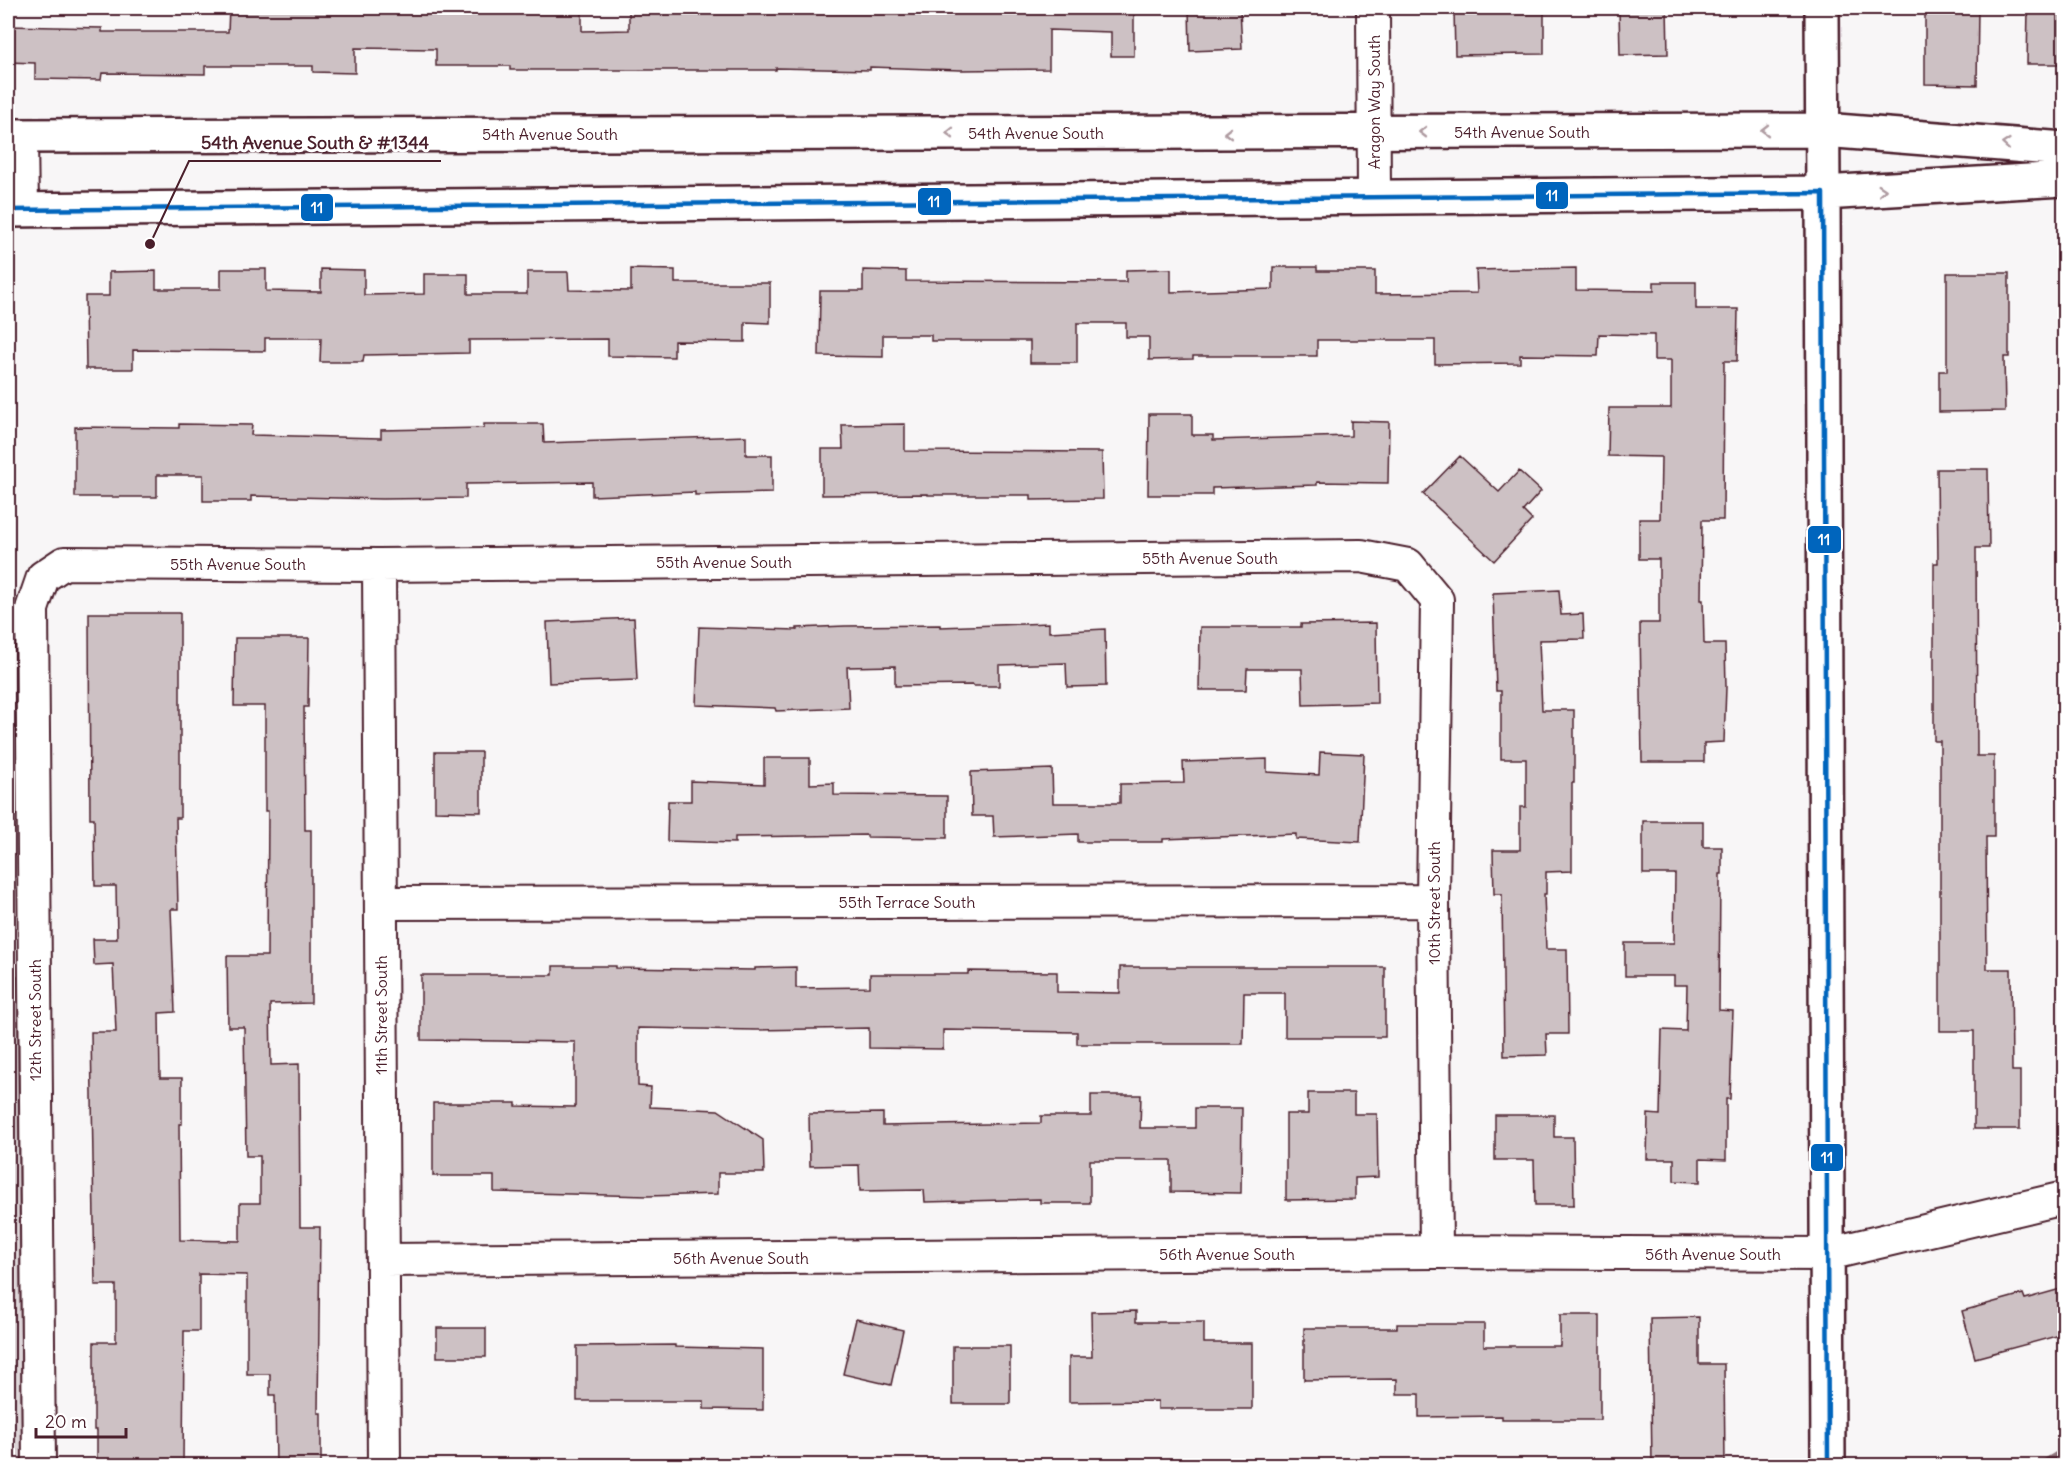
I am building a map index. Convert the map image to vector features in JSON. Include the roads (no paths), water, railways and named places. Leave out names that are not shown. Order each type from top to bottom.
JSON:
[{"type":"main road","points":[[1822,8],[1828,1466]]},
{"type":"main road","name":"54th Avenue South","points":[[14,136],[1824,130],[2064,149]]},
{"type":"main road","points":[[15,210],[1374,196],[1823,194],[2064,178]]},
{"type":"street","name":"Aragon Way South","points":[[1373,8],[1374,196]]},
{"type":"street","points":[[14,136],[15,210]]},
{"type":"street","name":"55th Avenue South","points":[[44,577],[64,563],[379,565],[1361,556],[1408,565]]},
{"type":"street","name":"11th Street South","points":[[379,565],[384,1466]]},
{"type":"street","name":"10th Street South","points":[[1408,565],[1437,600],[1433,901],[1436,1252]]},
{"type":"street","name":"12th Street South","points":[[39,1466],[32,609],[44,577]]},
{"type":"street","name":"55th Terrace South","points":[[381,903],[1433,901]]},
{"type":"street","name":"56th Avenue South","points":[[382,1260],[1436,1252],[1828,1254],[2064,1198]]},
{"type":"waterway","points":[[2041,1466],[2064,1452]]},
{"type":"place","name":"54th Avenue South & #1344","points":[[150,244]]}]
